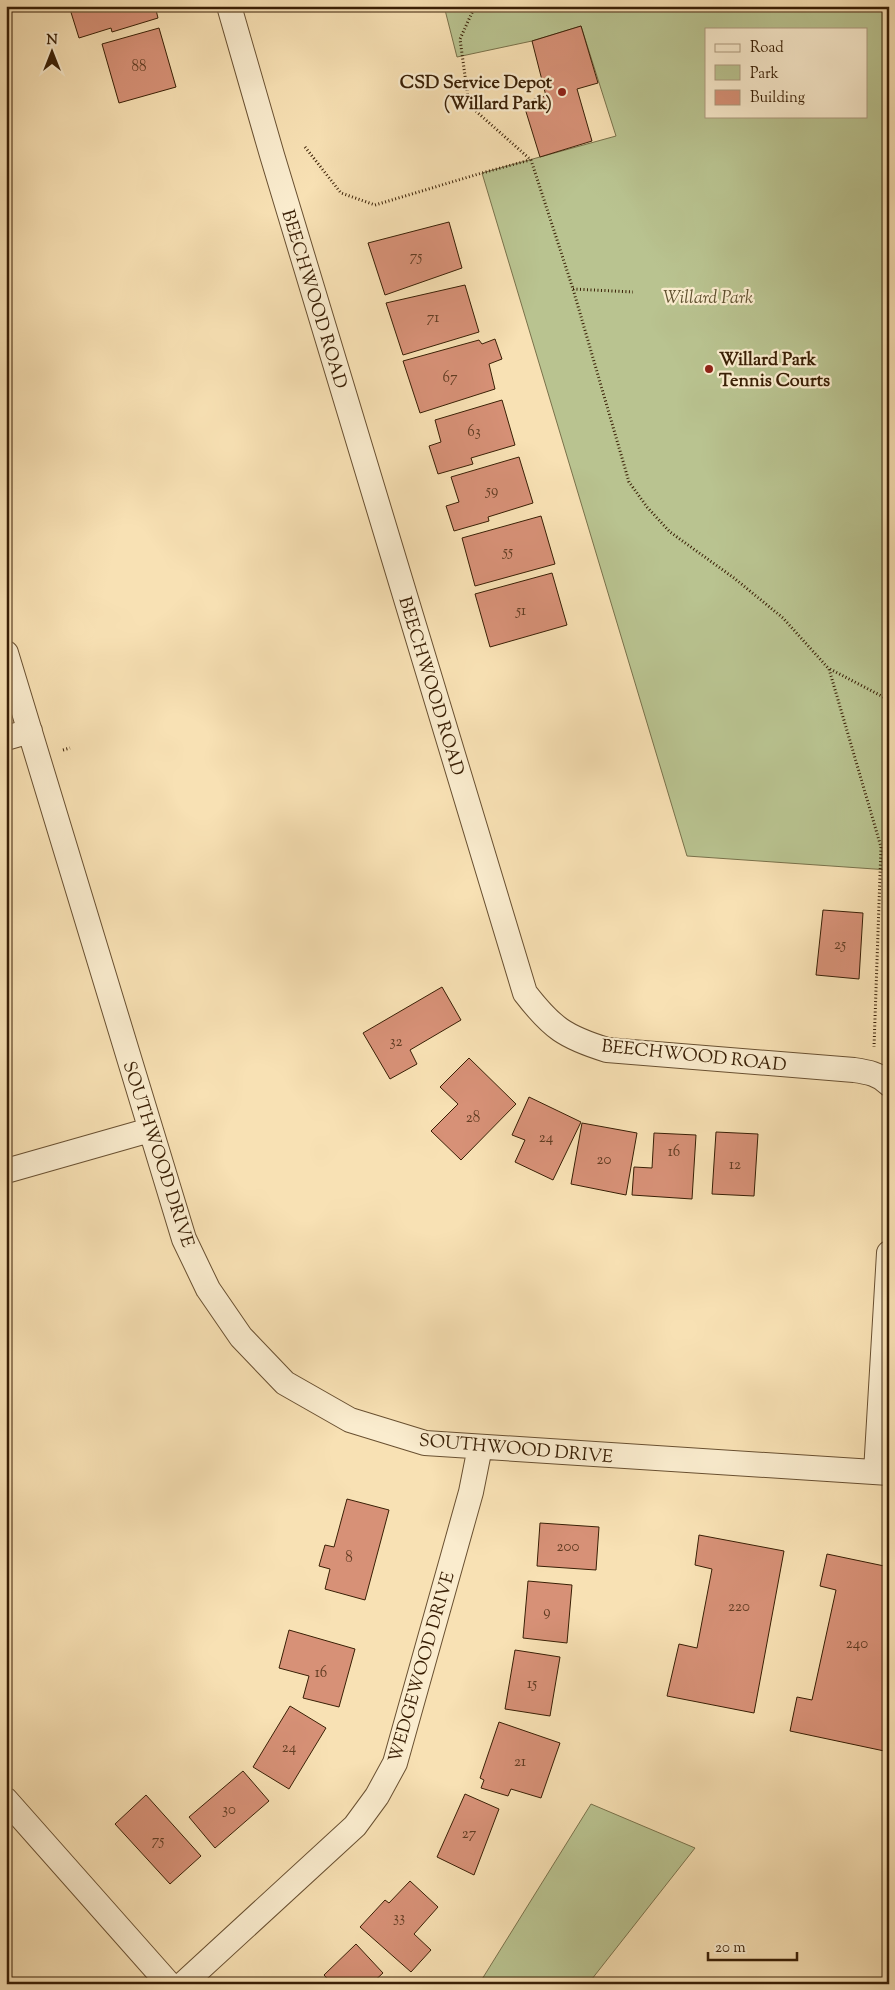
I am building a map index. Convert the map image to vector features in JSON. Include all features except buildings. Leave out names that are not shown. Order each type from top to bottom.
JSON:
[{"type":"street","name":"BEECHWOOD ROAD","points":[[229,6],[274,164],[525,993],[555,1027],[578,1040],[607,1050],[881,1078]]},
{"type":"street","name":"SOUTHWOOD DRIVE","points":[[6,653],[184,1239],[208,1289],[240,1337],[285,1383],[350,1420],[425,1443],[883,1473]]},
{"type":"street","points":[[6,738],[30,731]]},
{"type":"street","points":[[6,1171],[150,1130]]},
{"type":"street","points":[[883,1473],[889,1253]]},
{"type":"street","name":"WEDGEWOOD DRIVE","points":[[183,1984],[355,1826],[377,1796],[395,1763],[471,1492],[480,1447]]},
{"type":"street","points":[[6,1800],[169,1984]]},
{"type":"path","points":[[475,6],[460,39],[469,106],[531,160],[574,288],[629,482],[647,507],[670,532],[734,578],[783,618],[830,669],[889,700]]},
{"type":"path","points":[[305,146],[341,192],[375,205],[531,160]]},
{"type":"path","points":[[574,288],[633,292]]},
{"type":"path","points":[[830,669],[881,847],[877,1007],[881,1078]]},
{"type":"path","points":[[62,750],[70,748]]},
{"type":"green space","name":"Willard Park","points":[[444,6],[889,6],[889,870],[687,856],[482,173],[616,136],[581,26],[532,41],[457,57]]},
{"type":"green space","points":[[591,1804],[695,1848],[588,1984],[479,1984]]},
{"type":"place","name":"CSD Service Depot (Willard Park)","points":[[562,92]]},
{"type":"place","name":"Willard Park Tennis Courts","points":[[709,369]]}]
